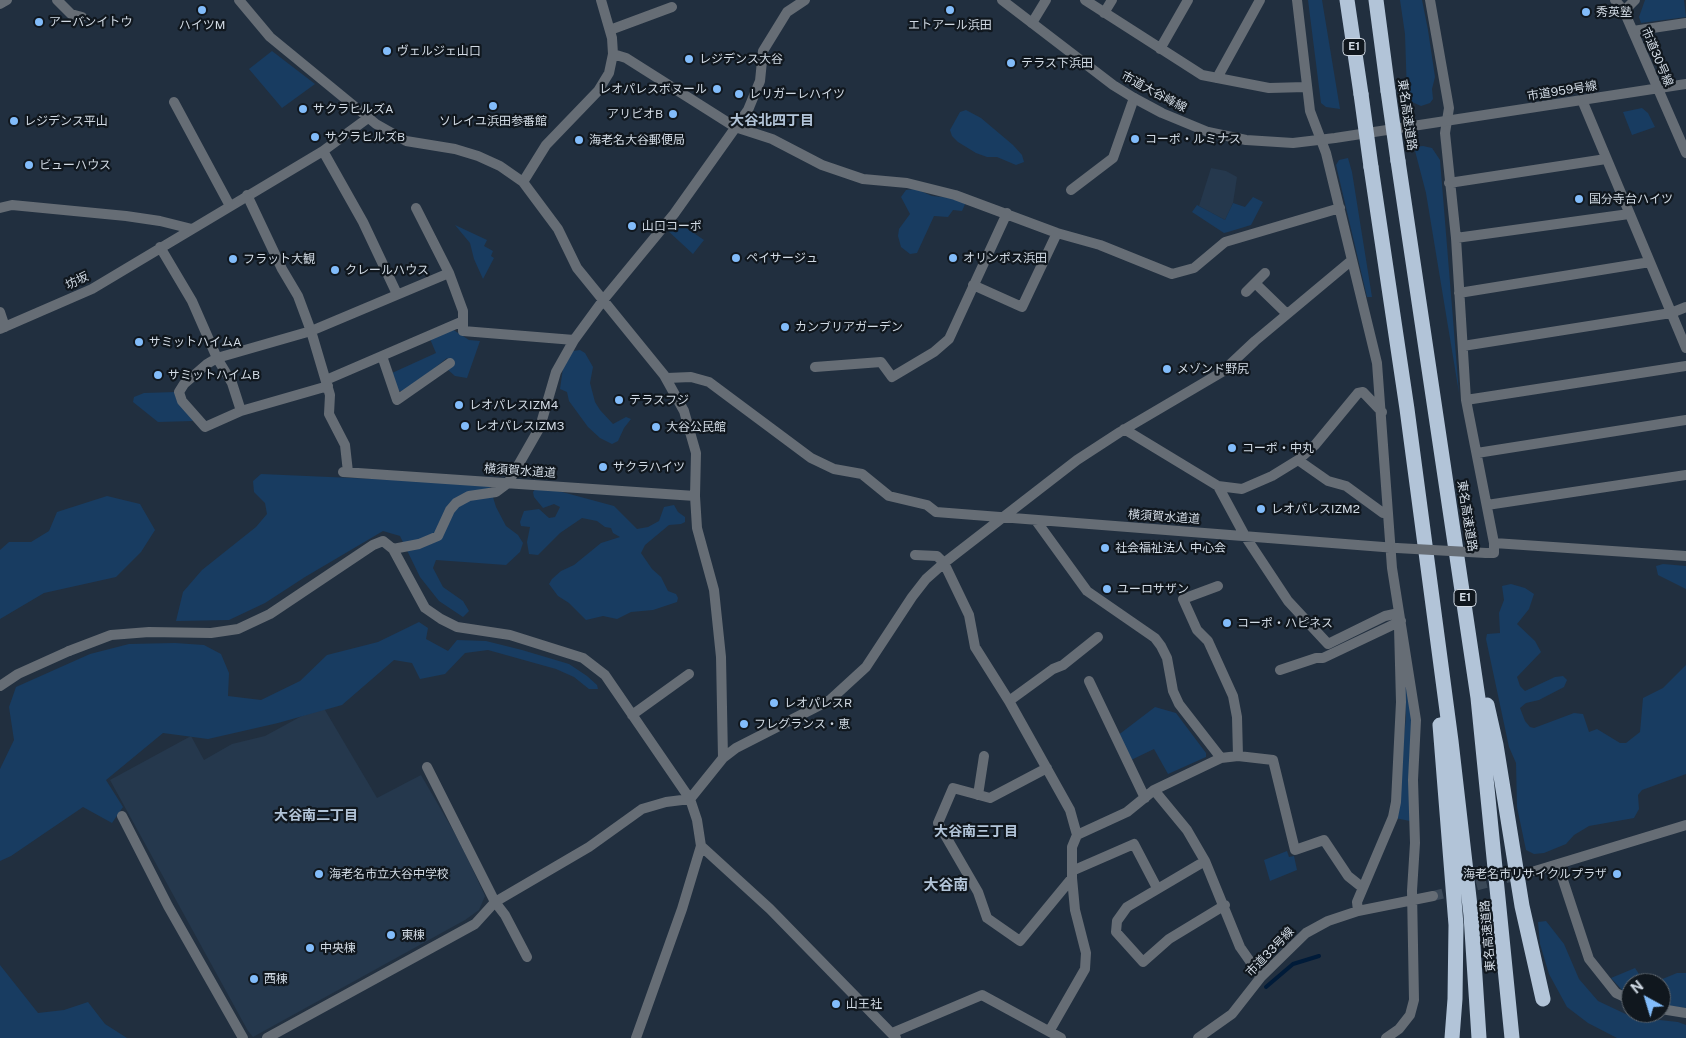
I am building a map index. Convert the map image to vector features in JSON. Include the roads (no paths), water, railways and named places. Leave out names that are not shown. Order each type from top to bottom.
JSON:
[{"type":"highway","name":"東名高速道路","points":[[1347,0],[1418,492],[1451,741],[1471,915],[1479,1038]]},
{"type":"highway","name":"東名高速道路","points":[[1376,0],[1398,161],[1466,608],[1490,803],[1512,1038]]},
{"type":"highway","points":[[1418,492],[1456,925],[1452,1038]]},
{"type":"highway","points":[[1466,608],[1496,745],[1522,906],[1543,999]]},
{"type":"street","points":[[0,4],[7,0]]},
{"type":"street","points":[[57,0],[71,14],[82,17]]},
{"type":"street","points":[[239,0],[270,37],[368,118],[406,141],[455,149],[478,156],[500,166],[523,182],[558,229],[578,268],[667,378],[684,411],[693,440],[699,540],[714,590],[721,657],[724,758]]},
{"type":"street","points":[[523,182],[546,145],[598,91],[609,73],[613,54],[610,30],[601,0]]},
{"type":"street","points":[[393,549],[419,544],[438,536],[450,510],[456,504],[469,496],[496,492],[508,483],[540,427],[556,372],[574,340],[604,299],[674,214],[751,102],[760,81],[763,51],[787,12],[805,0]]},
{"type":"street","name":"市道大谷峰線","points":[[1002,0],[1113,85],[1162,113],[1208,132],[1246,140],[1293,142],[1445,120]]},
{"type":"street","points":[[1032,22],[1046,0]]},
{"type":"street","points":[[1085,0],[1160,50],[1202,75],[1269,88],[1306,86]]},
{"type":"street","points":[[1104,13],[1112,0]]},
{"type":"street","points":[[1160,50],[1188,0]]},
{"type":"street","points":[[1217,78],[1260,0]]},
{"type":"street","points":[[1297,0],[1310,110],[1326,153],[1373,342],[1382,412],[1388,513],[1394,548],[1400,617],[1416,720],[1413,780],[1415,843],[1412,901],[1414,1000],[1410,1015],[1399,1029],[1386,1038]]},
{"type":"street","points":[[1430,0],[1449,108],[1445,120],[1445,134],[1456,238],[1466,400],[1494,544],[1686,556]]},
{"type":"street","name":"市道30号線","points":[[1615,0],[1624,11],[1656,89],[1686,151]]},
{"type":"street","points":[[1624,11],[1635,0]]},
{"type":"street","points":[[610,30],[672,7]]},
{"type":"street","points":[[1633,31],[1686,22]]},
{"type":"street","points":[[613,54],[626,58],[734,127],[772,139],[822,165],[863,179],[925,186],[1007,213],[1057,233],[1100,245],[1172,274],[1194,268],[1225,242],[1340,208]]},
{"type":"street","name":"市道959号線","points":[[1445,120],[1686,84]]},
{"type":"street","points":[[1071,190],[1112,158],[1134,98]]},
{"type":"street","points":[[1582,100],[1686,348]]},
{"type":"street","points":[[174,102],[230,206]]},
{"type":"street","name":"坊坂","points":[[3,328],[92,289],[323,151],[368,118]]},
{"type":"street","points":[[323,151],[363,222],[397,294]]},
{"type":"street","points":[[1449,183],[1606,159]]},
{"type":"street","points":[[247,195],[282,269],[298,296],[327,383]]},
{"type":"street","points":[[0,208],[12,205],[126,216],[160,221],[192,229]]},
{"type":"street","points":[[416,208],[449,273],[463,311],[463,331],[574,340]]},
{"type":"street","points":[[815,367],[881,362],[892,376],[934,352],[949,339],[1007,213]]},
{"type":"street","points":[[1456,238],[1629,214]]},
{"type":"street","points":[[974,286],[1022,306],[1057,233]]},
{"type":"street","points":[[160,247],[192,301],[217,358],[232,383],[241,411]]},
{"type":"street","points":[[267,1038],[474,924],[495,902],[589,847],[642,809],[666,802],[690,799],[724,758],[760,735],[830,700],[850,683],[880,648],[921,585],[944,563],[1042,485],[1124,429],[1217,376],[1352,260]]},
{"type":"street","points":[[1459,293],[1650,262]]},
{"type":"street","points":[[449,273],[311,331],[217,358],[184,384],[179,392],[182,401],[205,427],[241,411],[327,383],[382,356],[462,321]]},
{"type":"street","points":[[1246,292],[1264,273]]},
{"type":"street","points":[[1255,283],[1287,314]]},
{"type":"street","points":[[1463,346],[1671,313],[1686,307]]},
{"type":"street","points":[[0,312],[3,328]]},
{"type":"street","points":[[382,356],[397,400],[450,363]]},
{"type":"street","points":[[1466,400],[1686,366]]},
{"type":"street","name":"横須賀水道道","points":[[667,378],[691,377],[709,382],[811,458],[834,469],[862,474],[889,496],[927,505],[936,512],[1002,517],[1037,522],[1394,548],[1494,553],[1494,544]]},
{"type":"street","name":"横須賀水道道","points":[[327,383],[330,395],[329,414],[345,446],[345,472],[695,496]]},
{"type":"street","points":[[1124,429],[1218,486],[1242,489],[1272,476],[1298,460],[1315,445],[1358,393],[1363,392],[1382,412]]},
{"type":"street","points":[[1477,453],[1686,420]]},
{"type":"street","points":[[1298,460],[1328,481],[1346,486],[1383,513],[1388,513]]},
{"type":"street","points":[[1487,505],[1686,475]]},
{"type":"street","points":[[1218,486],[1245,536],[1288,601],[1328,644],[1385,616],[1400,617]]},
{"type":"street","points":[[1037,522],[1087,590],[1154,638],[1161,646],[1167,658],[1173,692],[1179,704],[1221,758]]},
{"type":"street","points":[[0,686],[18,674],[111,635],[149,632],[211,633],[238,629],[270,614],[373,545],[383,541],[393,549],[425,608],[441,619],[457,626],[510,635],[583,658],[605,675],[690,799],[697,820],[701,846],[682,909],[636,1038]]},
{"type":"street","points":[[914,555],[938,556],[944,563],[969,615],[975,647],[1009,701],[1070,810],[1077,835],[1072,847],[1072,875],[1075,910],[1086,953],[1085,969],[1050,1030]]},
{"type":"street","points":[[1218,586],[1183,599],[1197,630],[1208,641],[1233,696],[1237,717],[1238,756]]},
{"type":"street","points":[[1280,670],[1316,658],[1323,658],[1400,617]]},
{"type":"street","points":[[1358,911],[1357,902],[1393,817],[1396,802],[1401,702],[1397,632],[1400,617]]},
{"type":"street","points":[[1009,701],[1053,669],[1063,665],[1098,637]]},
{"type":"street","points":[[632,715],[689,674]]},
{"type":"street","points":[[1089,681],[1145,798]]},
{"type":"street","points":[[978,795],[984,756]]},
{"type":"street","points":[[1077,835],[1127,812],[1154,790],[1221,758],[1238,756],[1273,760],[1295,850],[1324,840],[1348,876],[1363,888]]},
{"type":"street","points":[[427,767],[495,902],[505,915],[527,957]]},
{"type":"street","points":[[1047,768],[990,798],[953,788],[938,823],[978,892],[987,918],[1020,941],[1072,875],[1134,844],[1158,888]]},
{"type":"street","points":[[1154,790],[1187,830],[1205,861],[1225,905],[1240,948],[1261,977]]},
{"type":"street","points":[[122,816],[168,906],[243,1038]]},
{"type":"street","points":[[1535,871],[1686,825]]},
{"type":"street","points":[[701,846],[770,909],[894,1036],[982,995],[1050,1030],[1061,1038]]},
{"type":"street","points":[[1205,861],[1127,907],[1117,921],[1116,932],[1143,962],[1169,940],[1225,905]]},
{"type":"street","points":[[1558,865],[1589,959],[1616,992],[1621,995]]},
{"type":"street","name":"市道33号線","points":[[1198,1038],[1232,1014],[1261,977],[1306,933],[1328,921],[1358,911],[1433,896]]},
{"type":"street","points":[[1671,1011],[1686,1014]]},
{"type":"waterway","points":[[1266,987],[1293,964],[1319,956]]},
{"type":"tunnel","points":[[1433,896],[1535,871]]},
{"type":"place","name":"ハイツM","points":[[202,10]]},
{"type":"place","name":"エトアール浜田","points":[[950,10]]},
{"type":"place","name":"秀英塾","points":[[1586,12]]},
{"type":"place","name":"アーバンイトウ","points":[[39,22]]},
{"type":"place","name":"ヴェルジェ山口","points":[[387,51]]},
{"type":"place","name":"レジデンス大谷","points":[[689,59]]},
{"type":"place","name":"テラス下浜田","points":[[1011,63]]},
{"type":"place","name":"レオパレスボヌール","points":[[717,89]]},
{"type":"place","name":"レリガーレハイツ","points":[[739,94]]},
{"type":"place","name":"ソレイユ浜田参番館","points":[[493,106]]},
{"type":"place","name":"サクラヒルズA","points":[[303,109]]},
{"type":"place","name":"アリビオB","points":[[673,114]]},
{"type":"place","name":"レジデンス平山","points":[[14,121]]},
{"type":"place","name":"サクラヒルズB","points":[[315,137]]},
{"type":"place","name":"コーポ・ルミナス","points":[[1135,139]]},
{"type":"place","name":"海老名大谷郵便局","points":[[579,140]]},
{"type":"place","name":"ビューハウス","points":[[29,165]]},
{"type":"place","name":"国分寺台ハイツ","points":[[1579,199]]},
{"type":"place","name":"山口コーポ","points":[[632,226]]},
{"type":"place","name":"ペイサージュ","points":[[736,258]]},
{"type":"place","name":"オリンポス浜田","points":[[953,258]]},
{"type":"place","name":"フラット大観","points":[[233,259]]},
{"type":"place","name":"クレールハウス","points":[[335,270]]},
{"type":"place","name":"カンブリアガーデン","points":[[785,327]]},
{"type":"place","name":"サミットハイムA","points":[[139,342]]},
{"type":"place","name":"メゾンド野尻","points":[[1167,369]]},
{"type":"place","name":"サミットハイムB","points":[[158,375]]},
{"type":"place","name":"テラスフジ","points":[[619,400]]},
{"type":"place","name":"レオパレスIZM4","points":[[459,405]]},
{"type":"place","name":"レオパレスIZM3","points":[[465,426]]},
{"type":"place","name":"大谷公民館","points":[[656,427]]},
{"type":"place","name":"コーポ・中丸","points":[[1232,448]]},
{"type":"place","name":"サクラハイツ","points":[[603,467]]},
{"type":"place","name":"レオパレスIZM2","points":[[1261,509]]},
{"type":"place","name":"社会福祉法人 中心会","points":[[1105,548]]},
{"type":"place","name":"ユーロサザン","points":[[1107,589]]},
{"type":"place","name":"コーポ・ハピネス","points":[[1227,623]]},
{"type":"place","name":"レオパレスR","points":[[774,703]]},
{"type":"place","name":"フレグランス・恵","points":[[744,724]]},
{"type":"place","name":"海老名市立大谷中学校","points":[[319,874]]},
{"type":"place","name":"海老名市リサイクルプラザ","points":[[1617,874]]},
{"type":"place","name":"東棟","points":[[391,935]]},
{"type":"place","name":"中央棟","points":[[310,948]]},
{"type":"place","name":"西棟","points":[[254,979]]},
{"type":"place","name":"山王社","points":[[836,1004]]},
{"type":"district","name":"大谷北四丁目","points":[[772,121]]},
{"type":"district","name":"大谷南二丁目","points":[[316,816]]},
{"type":"district","name":"大谷南三丁目","points":[[976,832]]},
{"type":"district","name":"大谷南","points":[[946,885]]}]
